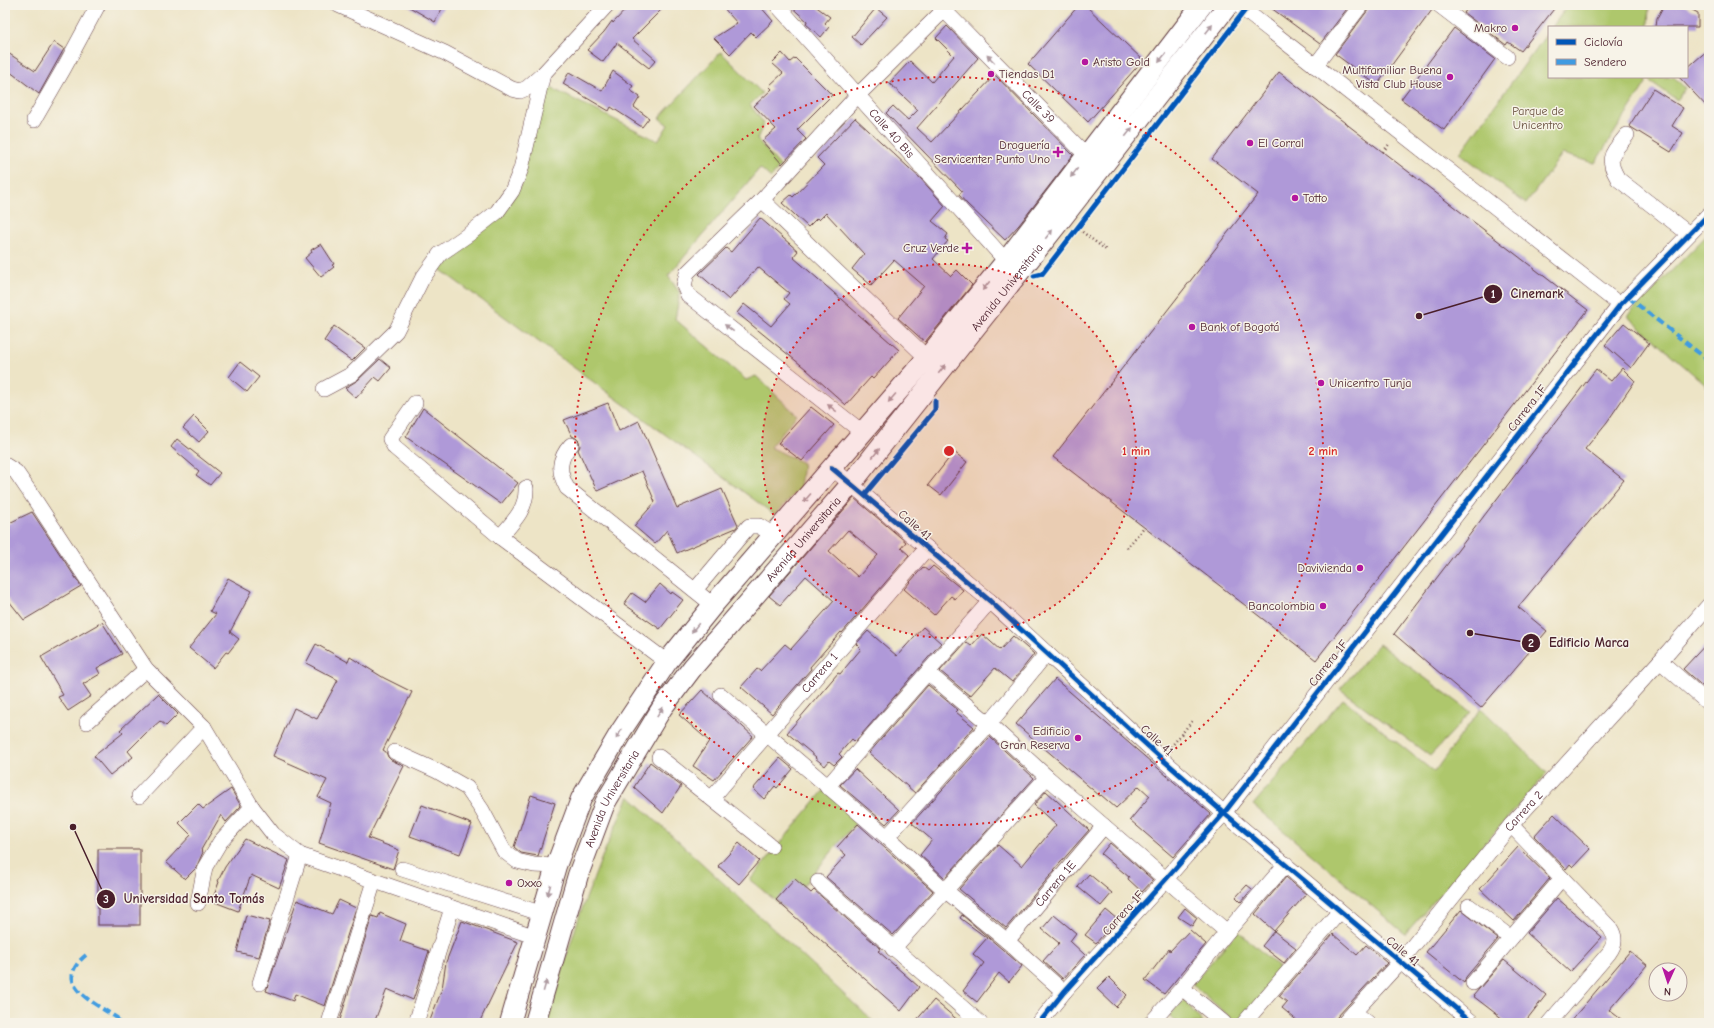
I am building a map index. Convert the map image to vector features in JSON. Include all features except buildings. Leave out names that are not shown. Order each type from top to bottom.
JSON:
[{"type":"main road","name":"Avenida Universitaria","points":[[510,1023],[556,866],[581,799],[621,731],[667,662],[713,605],[927,358],[1006,261],[1202,5]]},
{"type":"main road","name":"Avenida Universitaria","points":[[534,1023],[578,875],[609,796],[662,708],[693,667],[1073,225],[1228,5]]},
{"type":"street","points":[[34,120],[98,5]]},
{"type":"street","points":[[338,5],[445,53],[512,89],[520,91],[527,88],[543,74],[607,5]]},
{"type":"street","name":"Calle 40 Bis","points":[[777,5],[1006,261]]},
{"type":"street","points":[[1238,5],[1620,305]]},
{"type":"street","points":[[1315,66],[1361,5]]},
{"type":"street","points":[[1439,5],[1506,57]]},
{"type":"street","points":[[862,432],[688,295],[684,286],[688,273],[762,200],[858,96],[944,7]]},
{"type":"street","name":"Calle 39","points":[[944,7],[1087,156]]},
{"type":"street","points":[[324,389],[352,374],[396,331],[422,279],[440,254],[497,212],[512,191],[520,169],[543,74]]},
{"type":"street","points":[[1626,135],[1612,154],[1611,167],[1618,179],[1689,234]]},
{"type":"street","points":[[762,200],[927,358]]},
{"type":"street","name":"Carrera 1F","points":[[1040,1023],[1064,992],[1224,813],[1620,305],[1709,214]]},
{"type":"street","points":[[415,403],[390,439],[395,448],[500,537],[667,662]]},
{"type":"street","points":[[571,445],[564,453],[561,462],[563,480],[567,488],[713,605]]},
{"type":"street","points":[[5,465],[16,472],[146,669],[204,727],[252,807],[273,834],[300,854],[533,936],[535,938]]},
{"type":"street","name":"Calle 41","points":[[832,468],[990,602],[1161,758],[1224,813],[1473,1023]]},
{"type":"street","points":[[500,537],[518,515],[524,504],[526,498],[526,488]]},
{"type":"street","points":[[695,590],[749,526],[759,526],[774,535]]},
{"type":"street","name":"Carrera 1","points":[[712,798],[927,548]]},
{"type":"street","points":[[828,787],[990,602]]},
{"type":"street","name":"Carrera 2","points":[[1349,1017],[1400,962],[1511,825],[1709,605]]},
{"type":"street","points":[[887,837],[989,724],[1047,653]]},
{"type":"street","points":[[1660,661],[1709,704]]},
{"type":"street","points":[[87,722],[146,669]]},
{"type":"street","points":[[928,673],[989,724],[1047,777],[1227,932]]},
{"type":"street","points":[[721,695],[887,837],[946,891],[1007,941],[1064,992]]},
{"type":"street","points":[[139,796],[204,727]]},
{"type":"street","points":[[395,752],[437,771],[466,788],[482,810],[504,851],[517,861],[534,865],[556,866]]},
{"type":"street","points":[[659,758],[712,798],[771,846]]},
{"type":"street","points":[[893,949],[1047,777]]},
{"type":"street","points":[[198,903],[205,867],[220,842],[252,807]]},
{"type":"street","points":[[1511,825],[1610,928],[1613,933],[1614,944],[1609,953],[1549,1023]]},
{"type":"street","name":"Carrera 1E","points":[[1007,941],[1104,826]]},
{"type":"street","points":[[260,983],[300,854]]},
{"type":"street","points":[[1151,1023],[1286,864]]},
{"type":"street","points":[[402,869],[542,914]]},
{"type":"street","points":[[1472,983],[1562,878]]},
{"type":"street","points":[[329,1023],[374,881]]},
{"type":"street","points":[[818,882],[893,949],[980,1023]]},
{"type":"street","points":[[1469,906],[1511,938]]},
{"type":"street","points":[[416,1023],[452,908]]},
{"type":"street","points":[[1244,1023],[1340,911]]},
{"type":"street","points":[[1182,988],[1224,1023]]},
{"type":"street","points":[[1349,1017],[1368,1023]]},
{"type":"path","points":[[1073,225],[1106,250]]},
{"type":"path","points":[[1127,548],[1144,527]]},
{"type":"path","points":[[1161,758],[1192,721]]},
{"type":"green space","points":[[1568,5],[1649,5],[1648,26],[1553,26]]},
{"type":"green space","name":"Parque de Unicentro","points":[[1548,32],[1548,78],[1646,78],[1646,83],[1595,163],[1562,154],[1526,204],[1460,153]]},
{"type":"green space","points":[[721,52],[762,93],[750,105],[764,123],[757,139],[780,166],[771,178],[760,168],[668,276],[680,293],[675,319],[746,380],[756,376],[797,415],[770,447],[803,463],[800,488],[775,515],[438,268],[447,255],[520,187],[543,84],[658,141],[668,125],[659,118]]},
{"type":"green space","points":[[1675,78],[1685,88],[1677,100],[1647,79]]},
{"type":"green space","points":[[1709,233],[1709,388],[1627,316]]},
{"type":"green space","points":[[1379,644],[1471,712],[1430,756],[1340,689]]},
{"type":"green space","points":[[1343,699],[1434,772],[1481,708],[1547,773],[1405,934],[1253,805]]},
{"type":"green space","points":[[824,790],[859,819],[785,908],[750,880]]},
{"type":"green space","points":[[629,796],[875,1023],[545,1023],[580,914],[602,857]]},
{"type":"green space","points":[[1238,931],[1283,971],[1237,1023],[1192,984]]},
{"type":"green space","points":[[1184,1000],[1203,1023],[1177,1023],[1169,1015]]},
{"type":"marked path","points":[[1628,297],[1709,361]]},
{"type":"marked path","points":[[86,955],[76,966],[72,975],[74,984],[79,992],[117,1018],[119,1023]]},
{"type":"cycle path","points":[[1034,276],[1042,274],[1249,5]]},
{"type":"cycle path","points":[[1039,1023],[1064,992],[1224,813],[1620,305],[1709,214]]},
{"type":"cycle path","points":[[865,494],[935,410],[935,401]]},
{"type":"cycle path","points":[[832,468],[990,601],[1161,758],[1224,813],[1473,1023]]},
{"type":"place","name":"Makro","points":[[1515,28]]},
{"type":"place","name":"Aristo Gold","points":[[1085,62]]},
{"type":"place","name":"Tiendas D1","points":[[991,74]]},
{"type":"place","name":"Multifamiliar Buena Vista Club House","points":[[1450,77]]},
{"type":"place","name":"El Corral","points":[[1250,143]]},
{"type":"place","name":"Droguería Servicenter Punto Uno","points":[[1058,152]]},
{"type":"place","name":"Totto","points":[[1295,198]]},
{"type":"place","name":"Cruz Verde","points":[[967,248]]},
{"type":"place","name":"Cinemark","points":[[1419,316]]},
{"type":"place","name":"Bank of Bogotá","points":[[1192,327]]},
{"type":"place","name":"Unicentro Tunja","points":[[1321,383]]},
{"type":"place","name":"Davivienda","points":[[1360,568]]},
{"type":"place","name":"Bancolombia","points":[[1323,606]]},
{"type":"place","name":"Edificio Marca","points":[[1470,633]]},
{"type":"place","name":"Edificio Gran Reserva","points":[[1078,738]]},
{"type":"place","name":"Universidad Santo Tomás","points":[[73,827]]},
{"type":"place","name":"Oxxo","points":[[509,883]]}]
